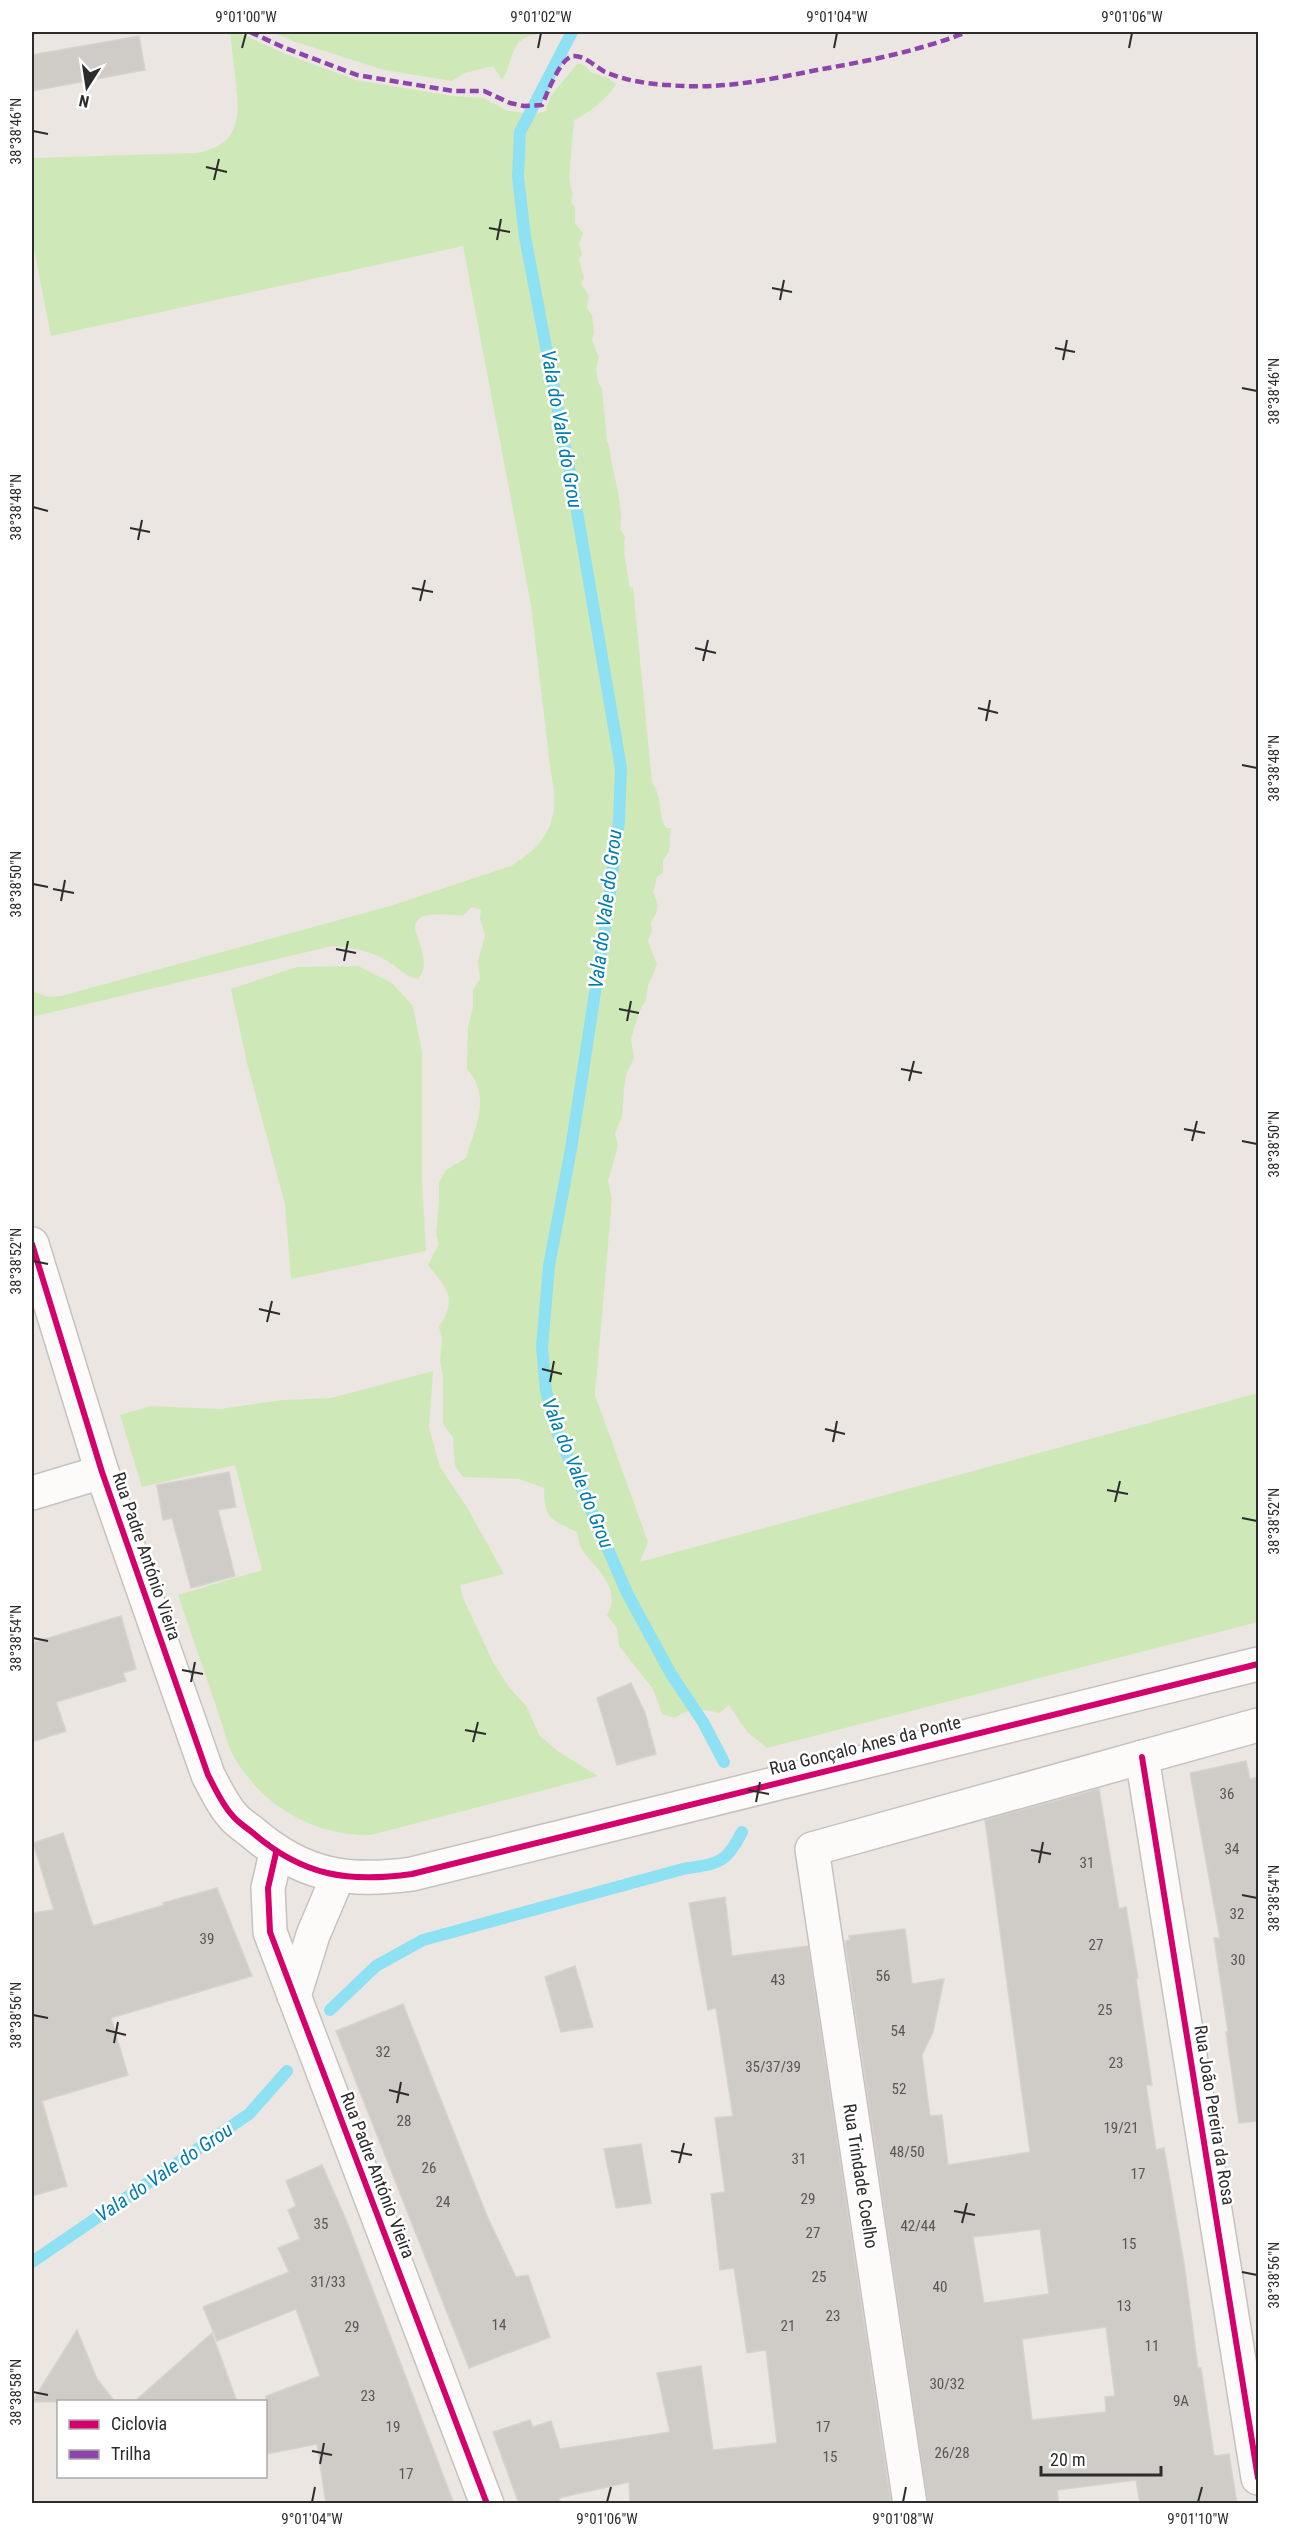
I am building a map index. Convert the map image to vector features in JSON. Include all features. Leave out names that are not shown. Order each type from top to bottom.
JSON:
[{"type":"street","name":"Rua Padre António Vieira","points":[[32,1244],[102,1472],[208,1775],[231,1815],[276,1853],[304,1866],[338,1876]]},
{"type":"street","points":[[32,1493],[102,1472]]},
{"type":"street","name":"Rua Gonçalo Anes da Ponte","points":[[338,1876],[382,1878],[483,1858],[797,1777],[1258,1664]]},
{"type":"street","points":[[1142,1757],[1258,1725]]},
{"type":"street","name":"Rua Trindade Coelho","points":[[910,2504],[812,1849],[1142,1757]]},
{"type":"street","name":"Rua João Pereira da Rosa","points":[[1142,1757],[1258,2478]]},
{"type":"street","name":"Rua Padre António Vieira","points":[[276,1853],[268,1888],[270,1932],[487,2504]]},
{"type":"street","points":[[294,1996],[313,1935],[338,1876]]},
{"type":"green space","points":[[230,32],[237,32],[283,53],[356,80],[452,96],[483,98],[508,111],[534,114],[546,111],[550,97],[578,63],[586,66],[590,72],[608,78],[616,84],[597,105],[574,120],[569,179],[573,194],[571,202],[575,207],[575,223],[583,233],[579,244],[582,254],[579,259],[584,278],[581,284],[589,295],[587,308],[592,315],[594,332],[592,340],[599,357],[596,370],[602,389],[607,441],[619,496],[620,529],[625,536],[629,586],[633,588],[652,782],[658,795],[663,822],[666,828],[671,828],[669,852],[663,860],[663,873],[657,877],[653,892],[657,907],[651,922],[652,931],[648,941],[657,965],[631,1039],[634,1058],[627,1072],[622,1117],[615,1133],[618,1146],[608,1181],[612,1199],[595,1395],[648,1542],[640,1562],[1258,1393],[1258,1622],[767,1748],[747,1732],[729,1705],[720,1713],[697,1710],[686,1712],[675,1718],[662,1714],[653,1689],[619,1646],[617,1628],[607,1615],[612,1597],[606,1580],[582,1550],[577,1532],[550,1517],[547,1512],[544,1488],[519,1479],[463,1477],[455,1466],[453,1437],[443,1424],[443,1376],[440,1360],[442,1339],[439,1327],[445,1317],[449,1301],[445,1287],[428,1265],[439,1244],[436,1235],[439,1182],[446,1170],[466,1158],[479,1112],[479,1090],[467,1069],[468,1027],[473,1007],[473,990],[480,979],[478,961],[485,935],[480,919],[481,910],[472,907],[464,915],[426,915],[416,922],[415,929],[424,961],[422,974],[418,979],[409,976],[372,953],[332,946],[32,1017],[32,991],[48,997],[61,996],[390,906],[511,866],[535,848],[549,828],[553,816],[554,789],[531,605],[463,246],[51,336],[32,248],[32,158],[197,153],[222,144],[234,128],[238,108]]},
{"type":"green space","points":[[272,32],[546,32],[527,37],[518,44],[502,80],[493,66],[465,73],[452,81],[384,70]]},
{"type":"green space","points":[[358,966],[392,983],[413,1006],[422,1052],[422,1181],[426,1251],[291,1279],[285,1204],[247,1063],[231,989],[297,967]]},
{"type":"green space","points":[[433,1371],[429,1428],[440,1467],[468,1509],[504,1574],[460,1585],[463,1598],[493,1662],[509,1687],[527,1707],[539,1735],[559,1752],[598,1776],[371,1835],[330,1830],[311,1824],[275,1804],[246,1775],[234,1757],[178,1595],[262,1570],[235,1465],[142,1487],[120,1415],[151,1406],[220,1409],[282,1400],[331,1398]]},
{"type":"building","points":[[139,36],[145,70],[32,91],[32,55]]},
{"type":"building","points":[[229,1472],[236,1507],[218,1510],[235,1576],[191,1588],[172,1518],[163,1520],[157,1485]]},
{"type":"building","points":[[121,1616],[136,1669],[123,1673],[126,1681],[56,1702],[66,1731],[32,1742],[32,1643]]},
{"type":"building","points":[[631,1683],[645,1713],[656,1754],[617,1765],[597,1698]]},
{"type":"building","points":[[1246,1761],[1250,1779],[1258,1777],[1258,2121],[1239,2123],[1214,1938],[1220,1938],[1190,1773]]},
{"type":"building","points":[[1099,1789],[1119,1909],[1126,1907],[1152,2085],[1146,2085],[1156,2150],[1164,2148],[1214,2456],[1229,2454],[1237,2504],[1140,2504],[1136,2480],[1057,2490],[1059,2504],[928,2504],[845,1941],[850,1940],[849,1936],[905,1929],[912,1984],[944,1979],[933,2032],[922,2055],[930,2116],[942,2115],[948,2165],[1030,2152],[985,1820]],"holes":[[[1040,2229],[1049,2294],[984,2303],[973,2237]],[[1106,2327],[1115,2396],[1105,2397],[1106,2412],[1032,2420],[1022,2339]]]},
{"type":"building","points":[[63,1833],[93,1926],[217,1888],[252,1976],[111,2018],[128,2075],[42,2101],[67,2186],[32,2196],[32,1913],[54,1910],[33,1843]]},
{"type":"building","points":[[725,1897],[732,1956],[808,1946],[891,2504],[630,2504],[629,2482],[559,2498],[561,2504],[519,2504],[493,2432],[530,2420],[533,2427],[551,2421],[560,2449],[670,2432],[657,2373],[701,2366],[713,2450],[777,2443],[766,2350],[747,2353],[734,2268],[720,2270],[711,2194],[725,2192],[715,2118],[733,2116],[716,2008],[708,2010],[689,1903]]},
{"type":"building","points":[[575,1966],[593,2027],[561,2032],[545,1977]]},
{"type":"building","points":[[403,2004],[487,2216],[516,2277],[528,2275],[550,2337],[469,2368],[336,2031]]},
{"type":"building","points":[[641,2144],[651,2203],[616,2208],[604,2149]]},
{"type":"building","points":[[322,2165],[347,2222],[454,2504],[326,2504],[317,2444],[267,2454],[266,2396],[320,2376],[296,2309],[217,2341],[203,2307],[289,2272],[278,2248],[300,2239],[288,2210],[296,2206],[286,2181]]},
{"type":"building","points":[[77,2330],[97,2379],[113,2400],[32,2402]]},
{"type":"building","points":[[212,2333],[236,2400],[136,2400]]},
{"type":"waterway","name":"Vala do Vale do Grou","points":[[572,32],[520,132],[518,177],[525,237],[574,494],[621,768],[619,821],[608,908],[571,1149],[549,1266],[542,1347],[546,1391],[558,1434],[627,1593],[671,1674],[703,1722],[724,1762]]},
{"type":"waterway","name":"Vala do Vale do Grou","points":[[330,2010],[376,1966],[423,1940],[683,1869],[712,1864],[725,1857],[742,1832]]},
{"type":"waterway","name":"Vala do Vale do Grou","points":[[32,2262],[249,2114],[287,2071]]},
{"type":"marked path","points":[[250,32],[357,75],[453,91],[484,91],[510,103],[524,106],[542,105],[559,69],[568,58],[573,56],[586,59],[605,72],[636,81],[687,86],[724,85],[874,59],[930,45],[967,32]]},
{"type":"cycle path","points":[[32,1244],[102,1472],[208,1775],[225,1806],[236,1820],[290,1859],[308,1867],[347,1876],[389,1877],[412,1874],[1258,1664]]},
{"type":"cycle path","points":[[1142,1757],[1258,2478]]},
{"type":"cycle path","points":[[276,1853],[268,1888],[270,1932],[487,2504]]}]
